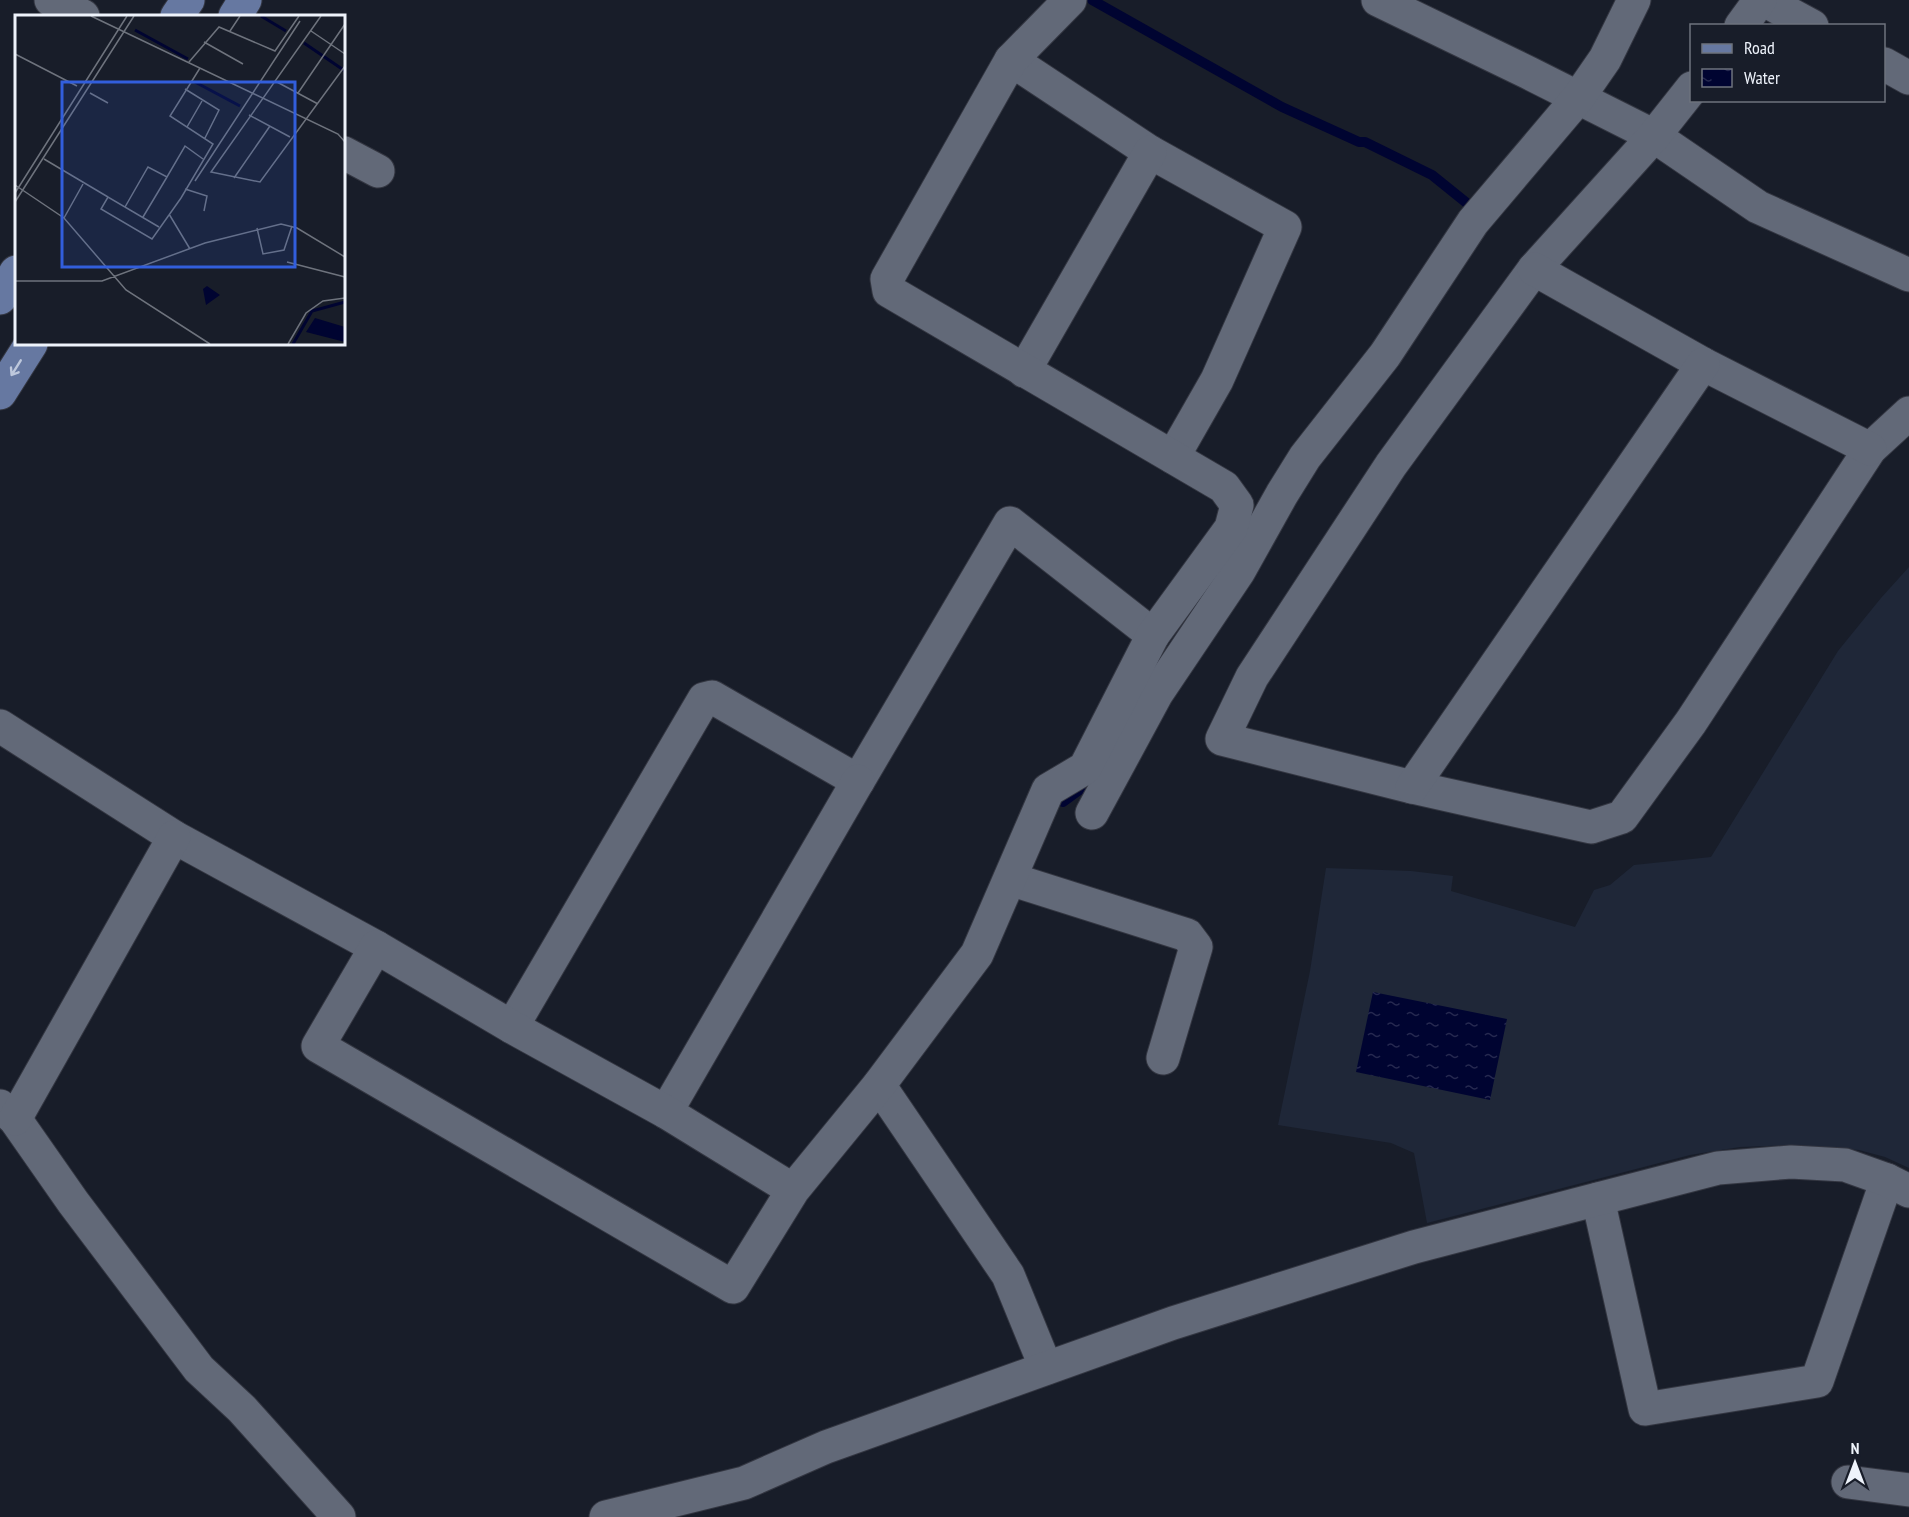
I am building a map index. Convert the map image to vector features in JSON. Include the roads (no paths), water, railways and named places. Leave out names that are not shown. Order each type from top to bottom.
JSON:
[{"type":"main road","points":[[178,15],[188,0]]},
{"type":"main road","points":[[236,15],[245,0]]},
{"type":"main road","points":[[0,298],[15,274]]},
{"type":"main road","points":[[0,393],[30,345]]},
{"type":"street","points":[[51,0],[81,15]]},
{"type":"street","points":[[376,947],[318,1046],[733,1287],[794,1190],[879,1085],[976,954],[1048,790],[1085,768],[1153,635],[1231,528],[1237,505],[1224,487],[890,291],[887,279],[1011,60],[1070,0]]},
{"type":"street","points":[[1378,0],[1654,136],[1758,207],[1909,275]]},
{"type":"street","points":[[1092,813],[1157,693],[1239,571],[1305,457],[1385,355],[1473,222],[1578,98],[1605,59],[1634,0]]},
{"type":"street","points":[[1743,24],[1762,0],[1808,24]]},
{"type":"street","points":[[1011,60],[1150,153],[1285,227],[1217,380],[1173,457]]},
{"type":"street","points":[[1885,65],[1909,78]]},
{"type":"street","points":[[1690,91],[1654,136],[1534,269],[1385,474],[1252,677],[1222,739],[1412,787],[1591,827],[1622,817],[1691,722],[1870,449],[1909,414]]},
{"type":"street","points":[[1023,371],[1150,153]]},
{"type":"street","points":[[345,154],[378,171]]},
{"type":"street","points":[[1534,269],[1703,364],[1870,449]]},
{"type":"street","points":[[1412,787],[1703,364]]},
{"type":"street","points":[[666,1112],[1010,523],[1153,635]]},
{"type":"street","points":[[512,1027],[704,699],[712,697],[858,781]]},
{"type":"street","points":[[0,726],[174,837],[376,947],[512,1027],[666,1112],[794,1190]]},
{"type":"street","points":[[174,837],[8,1113],[199,1369],[242,1409],[339,1517]]},
{"type":"street","points":[[1010,879],[1187,935],[1196,947],[1163,1058]]},
{"type":"street","points":[[879,1085],[1008,1275],[1046,1368]]},
{"type":"street","points":[[606,1517],[744,1483],[826,1448],[1173,1323],[1414,1247],[1598,1198],[1718,1168],[1791,1162],[1845,1166],[1898,1185],[1817,1381],[1645,1409],[1598,1198]]},
{"type":"street","points":[[1848,1482],[1909,1490]]},
{"type":"water","points":[[1373,992],[1507,1019],[1490,1100],[1356,1072]]},
{"type":"waterway","points":[[1092,0],[1282,107],[1359,142],[1365,142],[1432,175],[1468,204]]},
{"type":"waterway","points":[[1063,802],[1089,783]]}]
